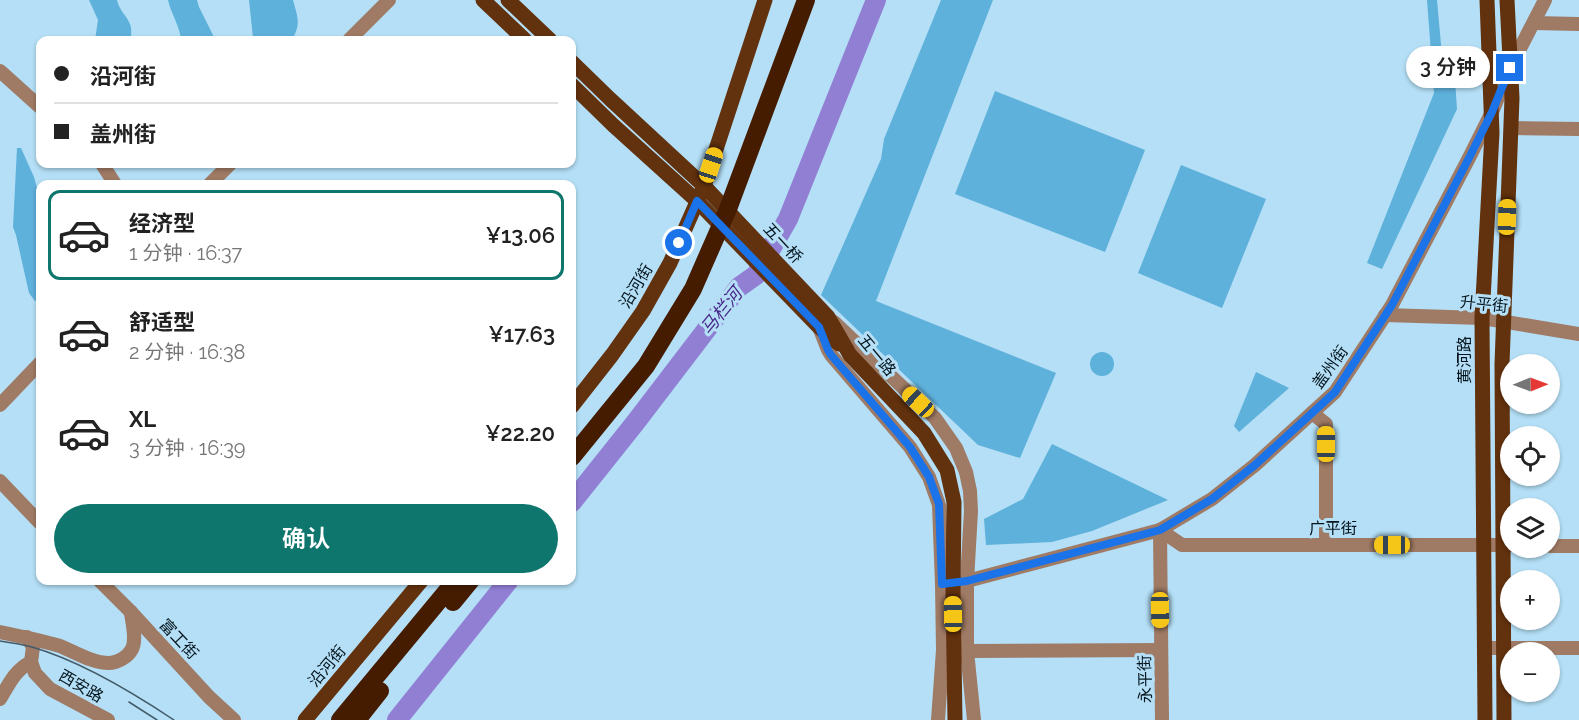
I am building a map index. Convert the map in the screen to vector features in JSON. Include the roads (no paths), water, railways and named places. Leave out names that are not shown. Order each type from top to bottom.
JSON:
[{"type":"highway","points":[[576,437],[638,361],[685,285],[719,205],[797,0]]},
{"type":"highway","points":[[576,452],[646,366],[693,289],[728,209],[807,0]]},
{"type":"highway","points":[[340,720],[452,585]]},
{"type":"highway","points":[[357,720],[467,585]]},
{"type":"main road","points":[[483,0],[521,36]]},
{"type":"main road","points":[[508,0],[546,36]]},
{"type":"main road","name":"沿河街","points":[[576,401],[612,355],[642,311],[670,263],[697,201],[708,190],[765,0]]},
{"type":"main road","name":"黄河路","points":[[1485,720],[1482,318],[1492,112],[1487,0]]},
{"type":"main road","points":[[1505,498],[1502,364],[1511,128],[1507,0]]},
{"type":"main road","points":[[576,66],[708,190]]},
{"type":"main road","points":[[576,89],[697,201]]},
{"type":"main road","name":"五一桥","points":[[708,190],[824,322]]},
{"type":"main road","name":"五一桥","points":[[697,201],[824,322]]},
{"type":"main road","name":"五一路","points":[[824,322],[850,355],[924,433],[947,470],[954,502],[955,720]]},
{"type":"main road","points":[[1503,642],[1506,558]]},
{"type":"main road","name":"沿河街","points":[[305,720],[418,585]]},
{"type":"main road","points":[[1504,702],[1504,720]]},
{"type":"street","points":[[353,36],[389,0]]},
{"type":"street","name":"盖州街","points":[[942,584],[967,581],[1160,530],[1212,499],[1255,465],[1335,392],[1402,285],[1492,112],[1510,68],[1545,0]]},
{"type":"street","points":[[1534,23],[1579,24]]},
{"type":"street","points":[[0,71],[36,103]]},
{"type":"street","points":[[1511,128],[1579,129]]},
{"type":"street","points":[[214,180],[226,168]]},
{"type":"street","name":"升平街","points":[[1385,315],[1482,318],[1579,334]]},
{"type":"street","points":[[824,322],[935,418],[956,448],[966,472],[971,511],[967,581],[968,720]]},
{"type":"street","points":[[824,322],[828,350],[831,355],[910,447],[929,477],[939,504],[944,720]]},
{"type":"street","points":[[0,405],[36,367]]},
{"type":"street","points":[[1312,413],[1326,424],[1326,545]]},
{"type":"street","points":[[0,481],[36,519]]},
{"type":"street","name":"广平街","points":[[1160,530],[1182,545],[1500,545]]},
{"type":"street","name":"永平街","points":[[1160,530],[1161,720]]},
{"type":"street","points":[[1560,546],[1579,546]]},
{"type":"street","name":"富工街","points":[[104,585],[209,697],[234,720]]},
{"type":"street","points":[[0,632],[57,645],[109,663],[128,655],[134,647],[131,612]]},
{"type":"street","name":"西安路","points":[[27,638],[33,647],[31,662],[35,673],[50,689],[108,720]]},
{"type":"street","points":[[1484,648],[1500,648]]},
{"type":"street","points":[[1560,648],[1579,648]]},
{"type":"street","points":[[938,720],[943,650]]},
{"type":"street","points":[[967,651],[1161,650]]},
{"type":"street","points":[[967,651],[974,720]]},
{"type":"street","points":[[0,699],[14,675],[22,666],[31,662]]},
{"type":"waterway","name":"马栏河","points":[[576,497],[739,287],[756,275],[788,219],[876,0]]},
{"type":"waterway","name":"马栏河","points":[[397,720],[505,585]]},
{"type":"tram line","points":[[0,641],[32,647],[69,660],[124,688],[174,720]]},
{"type":"tram line","points":[[129,702],[157,720]]}]
